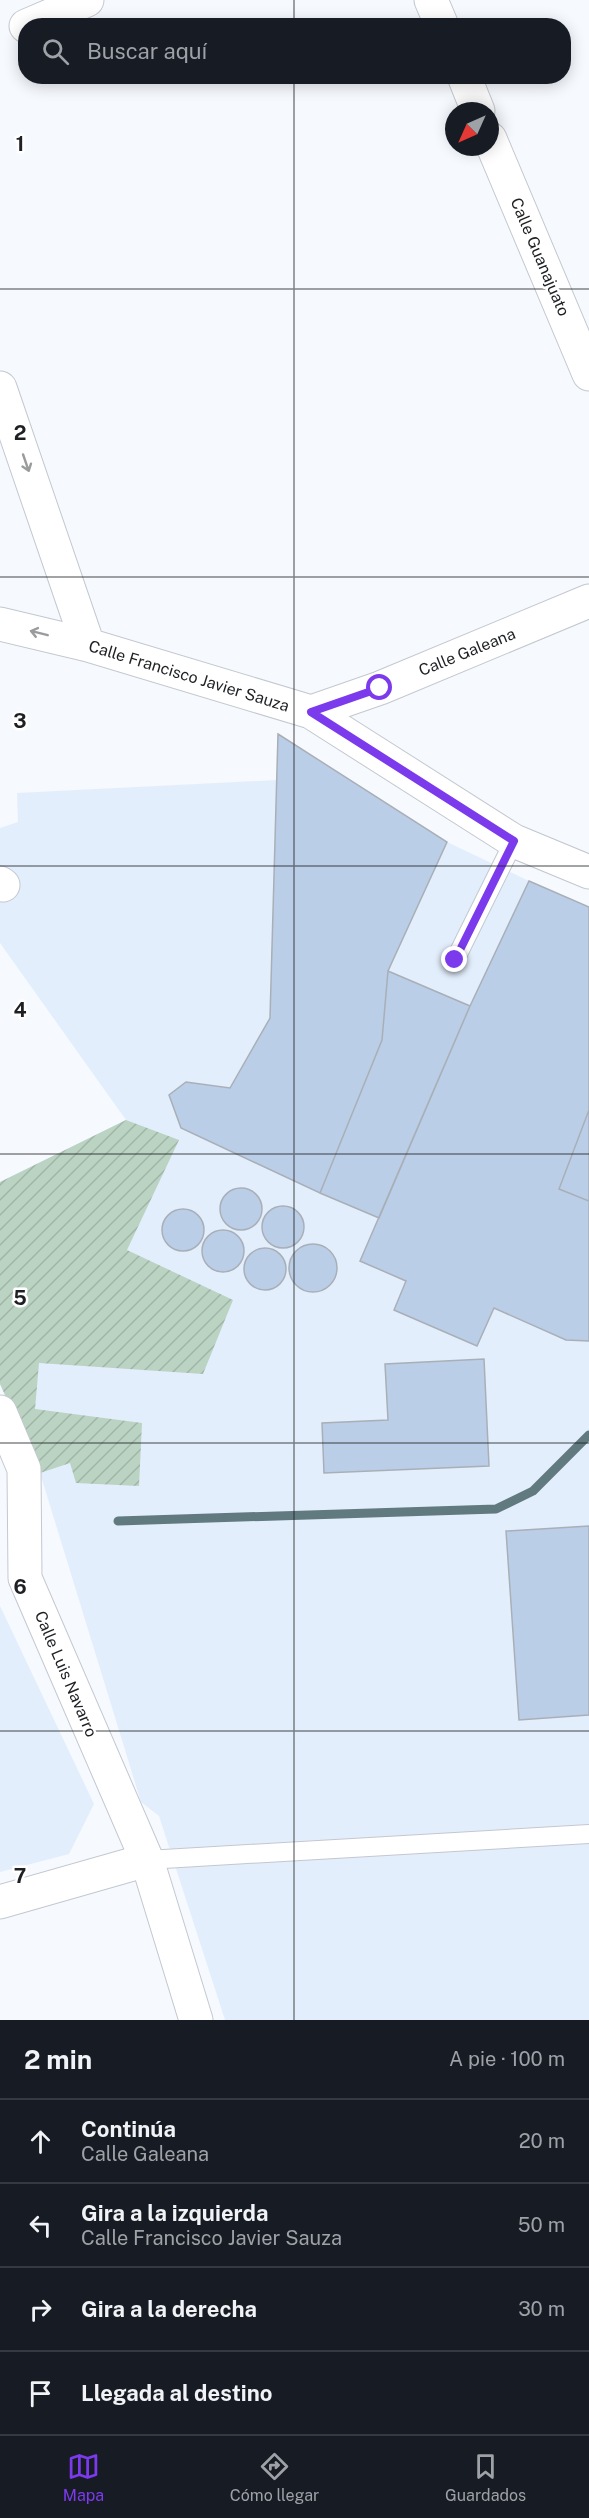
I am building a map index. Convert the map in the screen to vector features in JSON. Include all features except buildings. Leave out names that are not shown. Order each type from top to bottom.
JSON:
[{"type":"street","points":[[45,18],[87,0]]},
{"type":"street","points":[[431,0],[439,18]]},
{"type":"street","points":[[0,36],[18,29]]},
{"type":"street","points":[[467,84],[474,102]]},
{"type":"street","name":"Calle Guanajuato","points":[[497,156],[589,374]]},
{"type":"street","points":[[0,388],[88,645]]},
{"type":"street","name":"Calle Galeana","points":[[311,712],[380,688],[589,601]]},
{"type":"street","name":"Calle Francisco Javier Sauza","points":[[0,624],[88,645],[311,712],[514,841],[589,872]]},
{"type":"street","name":"Calle Luis Navarro","points":[[0,1412],[24,1469],[26,1578],[147,1860],[196,2020]]},
{"type":"street","points":[[0,1902],[147,1860]]},
{"type":"lane","points":[[455,960],[514,841]]},
{"type":"lane","points":[[147,1860],[589,1834]]},
{"type":"shaded area","points":[[278,734],[447,842],[589,907],[589,2020],[225,2020],[159,1816],[141,1802],[40,1473],[0,1384],[0,1182],[126,1120],[0,943],[0,828],[18,822],[17,793],[277,780]]},
{"type":"shaded area","points":[[0,1606],[94,1804],[69,1854],[0,1872]]},
{"type":"green space","points":[[126,1120],[179,1140],[127,1250],[233,1300],[203,1374],[39,1363],[35,1409],[142,1423],[139,1486],[76,1483],[70,1463],[40,1473],[0,1384],[0,1182]]},
{"type":"waterway","points":[[118,1521],[496,1509],[533,1491],[589,1435]]},
{"type":"route","points":[[380,688],[311,712],[514,841],[455,960]]}]
